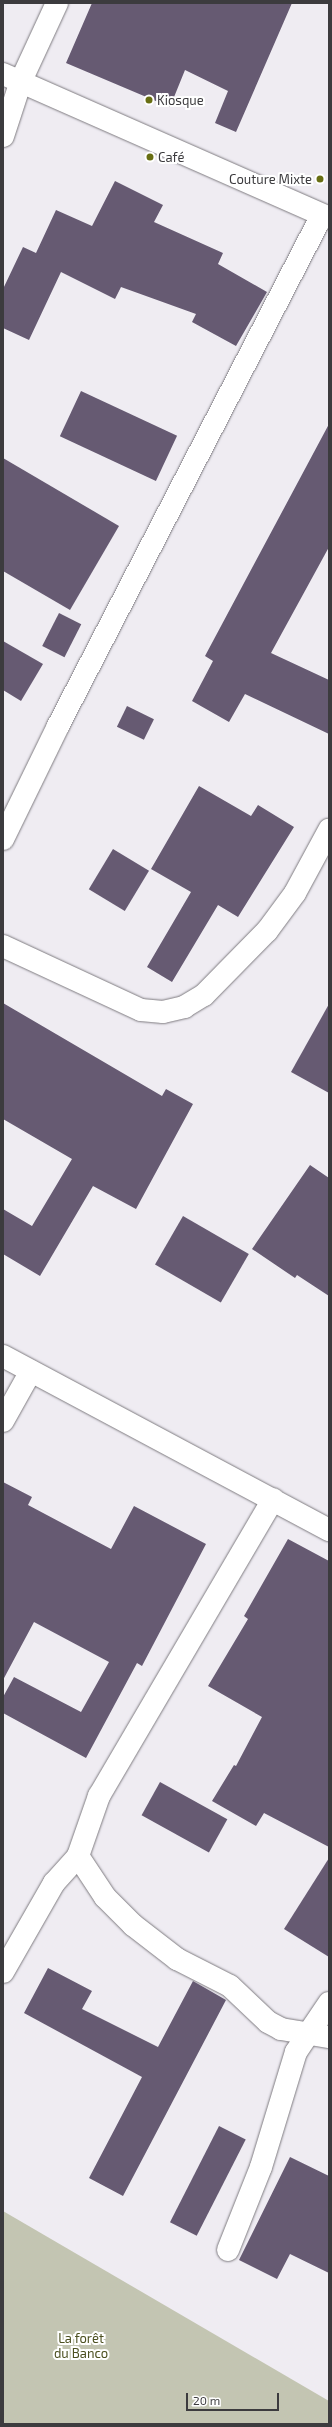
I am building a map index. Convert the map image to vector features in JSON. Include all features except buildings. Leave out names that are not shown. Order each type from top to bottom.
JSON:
[{"type":"street","points":[[3,136],[12,77],[57,3]]},
{"type":"street","points":[[3,839],[58,726],[325,216],[12,77]]},
{"type":"street","points":[[3,946],[141,1010],[163,1012],[184,1007],[204,995],[267,930],[295,893],[329,830]]},
{"type":"street","points":[[3,1356],[329,1530]]},
{"type":"street","points":[[3,1421],[31,1371]]},
{"type":"street","points":[[3,1972],[54,1883],[78,1856],[99,1796],[273,1499]]},
{"type":"street","points":[[78,1856],[105,1897],[133,1925],[177,1959],[230,1986],[268,2022],[281,2029],[319,2035]]},
{"type":"street","points":[[228,2250],[261,2167],[296,2052],[319,2035],[329,2003]]},
{"type":"green space","name":"La forêt du Banco","points":[[3,2211],[329,2401],[329,2424],[3,2424]]},
{"type":"place","name":"Kiosque","points":[[149,100]]},
{"type":"place","name":"Café","points":[[150,157]]},
{"type":"place","name":"Couture Mixte","points":[[320,179]]}]
